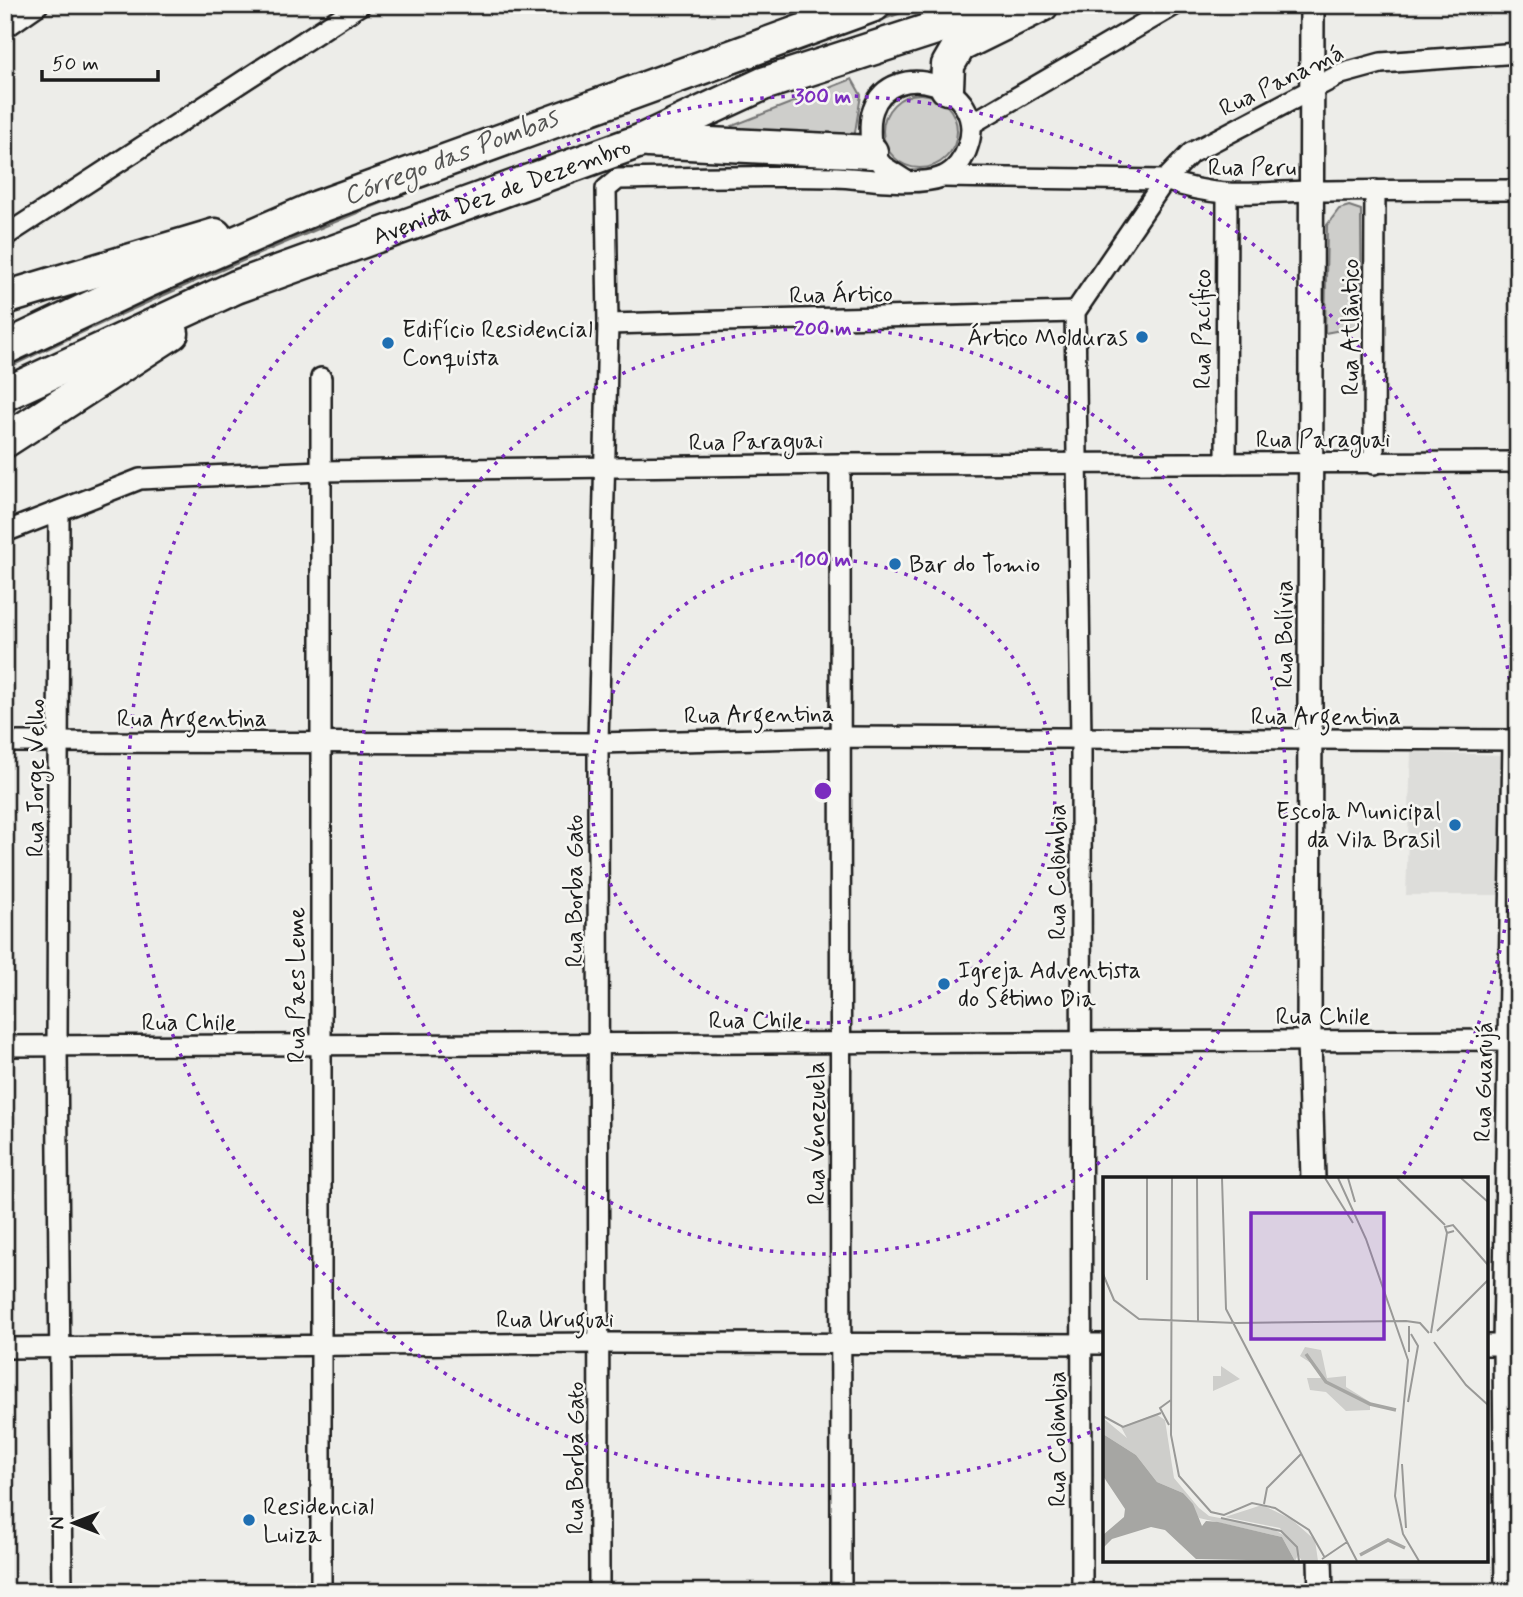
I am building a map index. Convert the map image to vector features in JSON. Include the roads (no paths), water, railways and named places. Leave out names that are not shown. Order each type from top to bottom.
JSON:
[{"type":"highway","name":"Avenida Dez de Dezembro","points":[[5,348],[147,281],[318,207],[874,5]]},
{"type":"highway","name":"Avenida Dez de Dezembro","points":[[5,394],[236,287],[639,141],[763,83],[1007,5]]},
{"type":"highway","points":[[947,88],[948,65],[959,46],[1042,5]]},
{"type":"highway","points":[[639,141],[872,152]]},
{"type":"highway","points":[[5,298],[124,259],[318,207]]},
{"type":"highway","points":[[5,441],[156,345],[236,287]]},
{"type":"street","points":[[5,28],[38,5]]},
{"type":"street","points":[[5,236],[360,5]]},
{"type":"street","points":[[971,124],[1175,5]]},
{"type":"street","name":"Rua Bolívia","points":[[1312,5],[1309,1040],[1313,1177]]},
{"type":"street","name":"Rua Panamá","points":[[1165,180],[1191,153],[1341,74],[1381,63],[1518,53]]},
{"type":"street","points":[[833,177],[905,180],[943,177],[965,156],[971,138],[971,124],[965,107],[947,88],[915,82],[899,85],[879,97],[872,111],[872,152],[883,166],[905,180]]},
{"type":"street","points":[[833,177],[872,152]]},
{"type":"street","points":[[965,156],[988,176]]},
{"type":"street","name":"Rua Borba Gato","points":[[600,1592],[598,743],[606,469],[606,189],[618,179],[833,177]]},
{"type":"street","name":"Rua Peru","points":[[943,177],[1165,180],[1194,190],[1227,195],[1311,191],[1518,190]]},
{"type":"street","points":[[1075,312],[1165,180]]},
{"type":"street","name":"Rua Atlântico","points":[[1374,464],[1376,190]]},
{"type":"street","name":"Rua Pacífico","points":[[1226,463],[1227,195]]},
{"type":"street","name":"Rua Ártico","points":[[608,324],[1075,312]]},
{"type":"street","name":"Rua Colômbia","points":[[1075,312],[1081,739],[1082,1592]]},
{"type":"street","name":"Rua Paes Leme","points":[[321,379],[321,1592]]},
{"type":"street","name":"Rua Paraguai","points":[[5,532],[140,479],[321,471],[840,464],[1518,462]]},
{"type":"street","name":"Rua Venezuela","points":[[840,464],[841,1592]]},
{"type":"street","name":"Rua Jorge Velho","points":[[58,511],[58,1348],[62,1592]]},
{"type":"street","name":"Rua Argentina","points":[[5,742],[598,743],[840,737],[1516,741]]},
{"type":"street","name":"Rua Guarujá","points":[[1505,1592],[1502,1345],[1513,1039],[1516,741]]},
{"type":"street","name":"Rua Chile","points":[[5,1046],[1513,1039]]},
{"type":"street","name":"Rua Uruguai","points":[[5,1348],[599,1343],[1103,1344]]},
{"type":"street","points":[[1320,1562],[1321,1592]]},
{"type":"waterway","name":"Córrego das Pombas","points":[[873,22],[920,5]]},
{"type":"waterway","name":"Córrego das Pombas","points":[[5,368],[207,275],[411,190]]},
{"type":"place","name":"Ártico Molduras","points":[[1142,337]]},
{"type":"place","name":"Edifício Residencial Conquista","points":[[388,343]]},
{"type":"place","name":"Bar do Tomio","points":[[895,564]]},
{"type":"place","name":"Escola Municipal da Vila Brasil","points":[[1455,825]]},
{"type":"place","name":"Igreja Adventista do Sétimo Dia","points":[[944,984]]},
{"type":"place","name":"Residencial Luiza","points":[[249,1520]]}]
